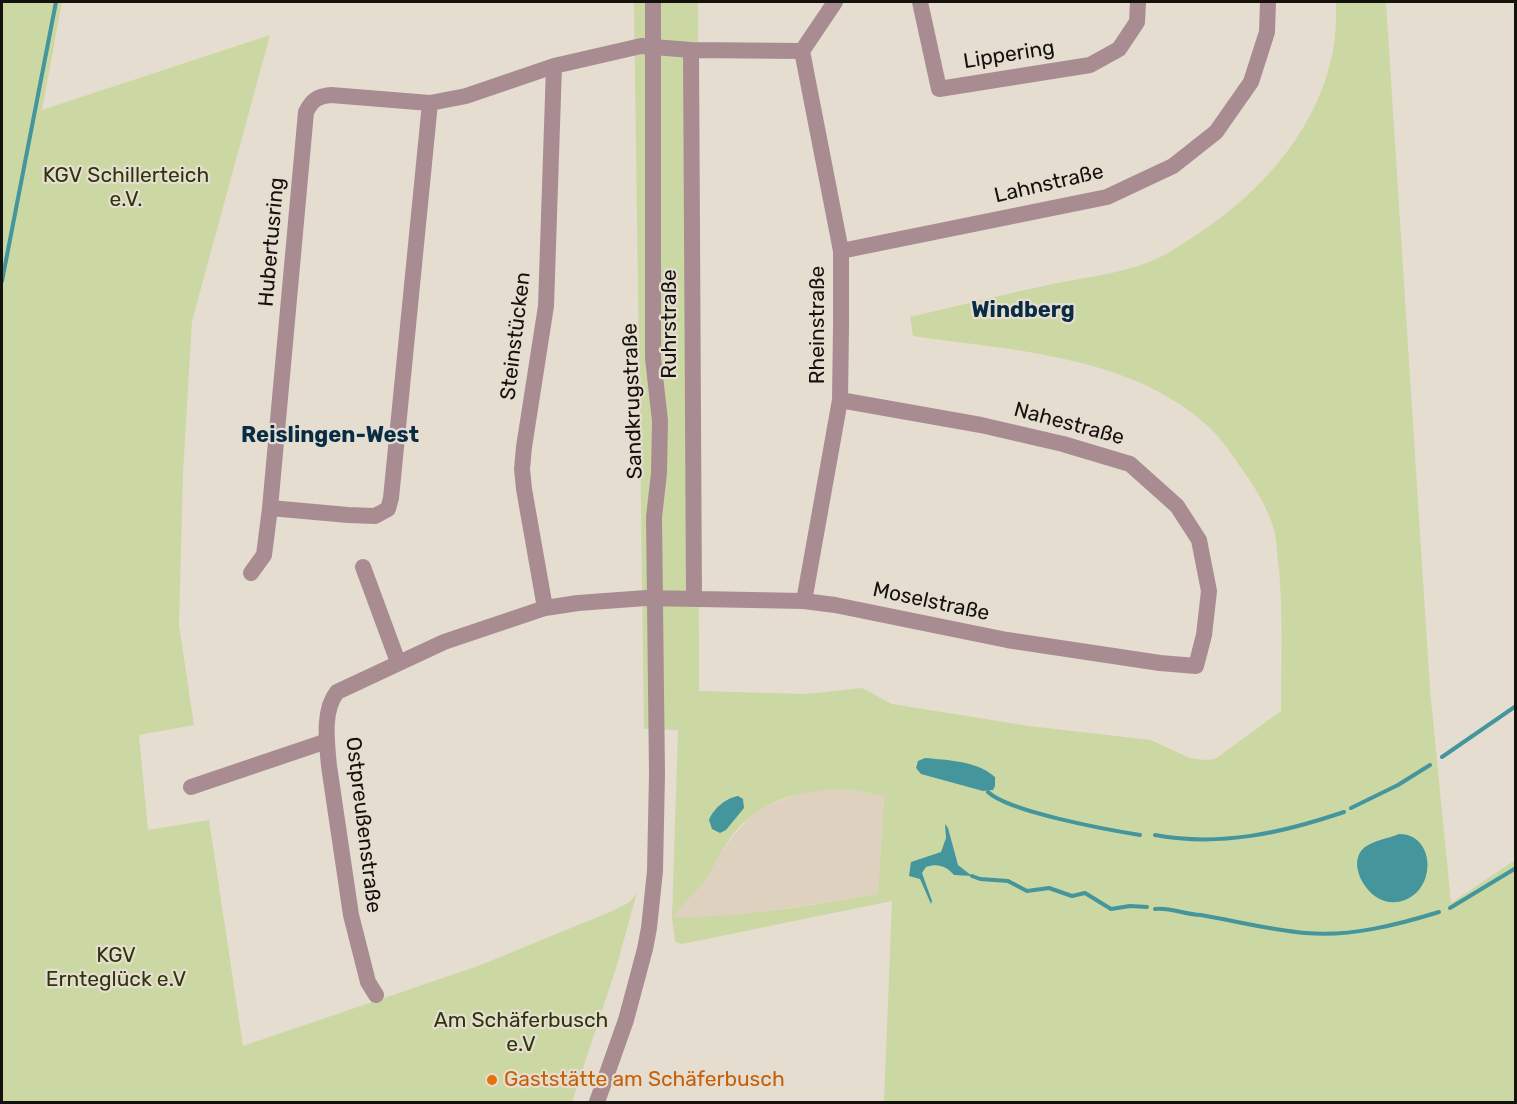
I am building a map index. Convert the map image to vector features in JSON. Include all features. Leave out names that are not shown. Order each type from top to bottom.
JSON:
[{"type":"street","name":"Sandkrugstraße","points":[[597,1102],[626,1020],[645,949],[656,871],[654,517],[659,473],[660,421],[652,358],[653,2]]},
{"type":"street","points":[[802,51],[835,2]]},
{"type":"street","name":"Lippering","points":[[920,2],[939,89],[1090,65],[1119,49],[1137,22],[1138,2]]},
{"type":"street","name":"Lahnstraße","points":[[841,251],[1107,197],[1173,166],[1216,132],[1251,82],[1267,33],[1268,2]]},
{"type":"street","name":"Hubertusring","points":[[251,573],[264,555],[306,112],[316,98],[331,95],[430,103],[466,96],[554,66],[641,45],[691,50],[802,51]]},
{"type":"street","name":"Ruhrstraße","points":[[691,50],[694,598]]},
{"type":"street","name":"Rheinstraße","points":[[802,51],[841,251],[840,400],[804,600]]},
{"type":"street","name":"Steinstücken","points":[[545,609],[522,469],[546,306],[554,66]]},
{"type":"street","points":[[270,508],[375,516],[388,509],[391,498],[430,103]]},
{"type":"street","name":"Nahestraße","points":[[840,400],[981,425],[1063,444],[1130,464],[1177,506],[1199,540],[1209,591],[1204,635],[1197,666]]},
{"type":"street","points":[[363,567],[398,662]]},
{"type":"street","name":"Moselstraße","points":[[655,598],[804,600],[1006,640],[1160,663],[1197,666]]},
{"type":"street","name":"Ostpreußenstraße","points":[[376,995],[368,982],[351,915],[329,766],[327,741],[330,702],[337,692],[444,642],[545,609],[578,603],[655,598]]},
{"type":"street","points":[[191,787],[327,741]]},
{"type":"shaded area","points":[[852,790],[884,796],[878,894],[749,914],[702,918],[672,917],[704,881],[725,846],[753,813],[770,804],[803,793]]},
{"type":"green space","points":[[2,2],[62,2],[42,110],[270,35],[192,321],[183,474],[179,625],[194,725],[139,735],[148,830],[209,820],[243,1046],[478,966],[610,912],[630,902],[637,892],[617,965],[572,1102],[2,1102]]},
{"type":"green space","points":[[634,2],[698,2],[699,691],[806,694],[862,688],[892,704],[1029,726],[1151,740],[1190,758],[1205,760],[1215,759],[1281,711],[1281,605],[1276,539],[1268,512],[1249,480],[1211,429],[1180,404],[1146,385],[1071,360],[991,346],[913,336],[910,317],[1127,269],[1145,264],[1172,251],[1236,205],[1278,163],[1295,140],[1310,115],[1331,60],[1335,39],[1336,2],[1386,2],[1430,689],[1451,903],[1515,860],[1515,1102],[884,1102],[892,901],[682,944],[675,942],[672,917],[678,730],[644,729]],"holes":[[[824,790],[852,790],[884,796],[878,894],[750,913],[673,917],[706,879],[734,833],[755,813],[779,800],[793,796]]]},
{"type":"water","points":[[925,758],[971,764],[995,777],[995,786],[993,790],[983,791],[921,774],[916,768],[918,761]]},
{"type":"water","points":[[738,796],[743,799],[744,808],[726,830],[720,833],[712,829],[709,820],[717,808]]},
{"type":"water","points":[[945,824],[958,865],[972,876],[954,875],[945,867],[938,865],[926,867],[922,873],[931,904],[920,879],[909,876],[911,862],[941,852],[946,838]]},
{"type":"water","points":[[1399,834],[1411,836],[1420,843],[1428,862],[1427,874],[1423,885],[1415,894],[1402,901],[1387,902],[1376,897],[1364,885],[1357,861],[1365,847]]},
{"type":"waterway","points":[[2,281],[56,2]]},
{"type":"waterway","points":[[1442,757],[1516,706]]},
{"type":"waterway","points":[[1351,808],[1398,785],[1430,765]]},
{"type":"waterway","points":[[988,792],[999,799],[1037,813],[1140,835]]},
{"type":"waterway","points":[[1155,835],[1227,839],[1274,832],[1344,812]]},
{"type":"waterway","points":[[1450,908],[1516,868]]},
{"type":"waterway","points":[[972,876],[980,879],[1008,881],[1027,891],[1049,888],[1072,896],[1085,893],[1111,909],[1130,906],[1147,907]]},
{"type":"waterway","points":[[1155,909],[1172,910],[1280,930],[1323,934],[1373,929],[1439,912]]},
{"type":"place","name":"Gaststätte am Schäferbusch","points":[[492,1080]]},
{"type":"district","name":"Windberg","points":[[1023,311]]},
{"type":"district","name":"Reislingen-West","points":[[330,436]]},
{"type":"park label","name":"KGV Schillerteich e.V.","points":[[126,188]]},
{"type":"park label","name":"KGV Ernteglück e.V","points":[[116,968]]},
{"type":"park label","name":"Am Schäferbusch e.V","points":[[521,1033]]}]
